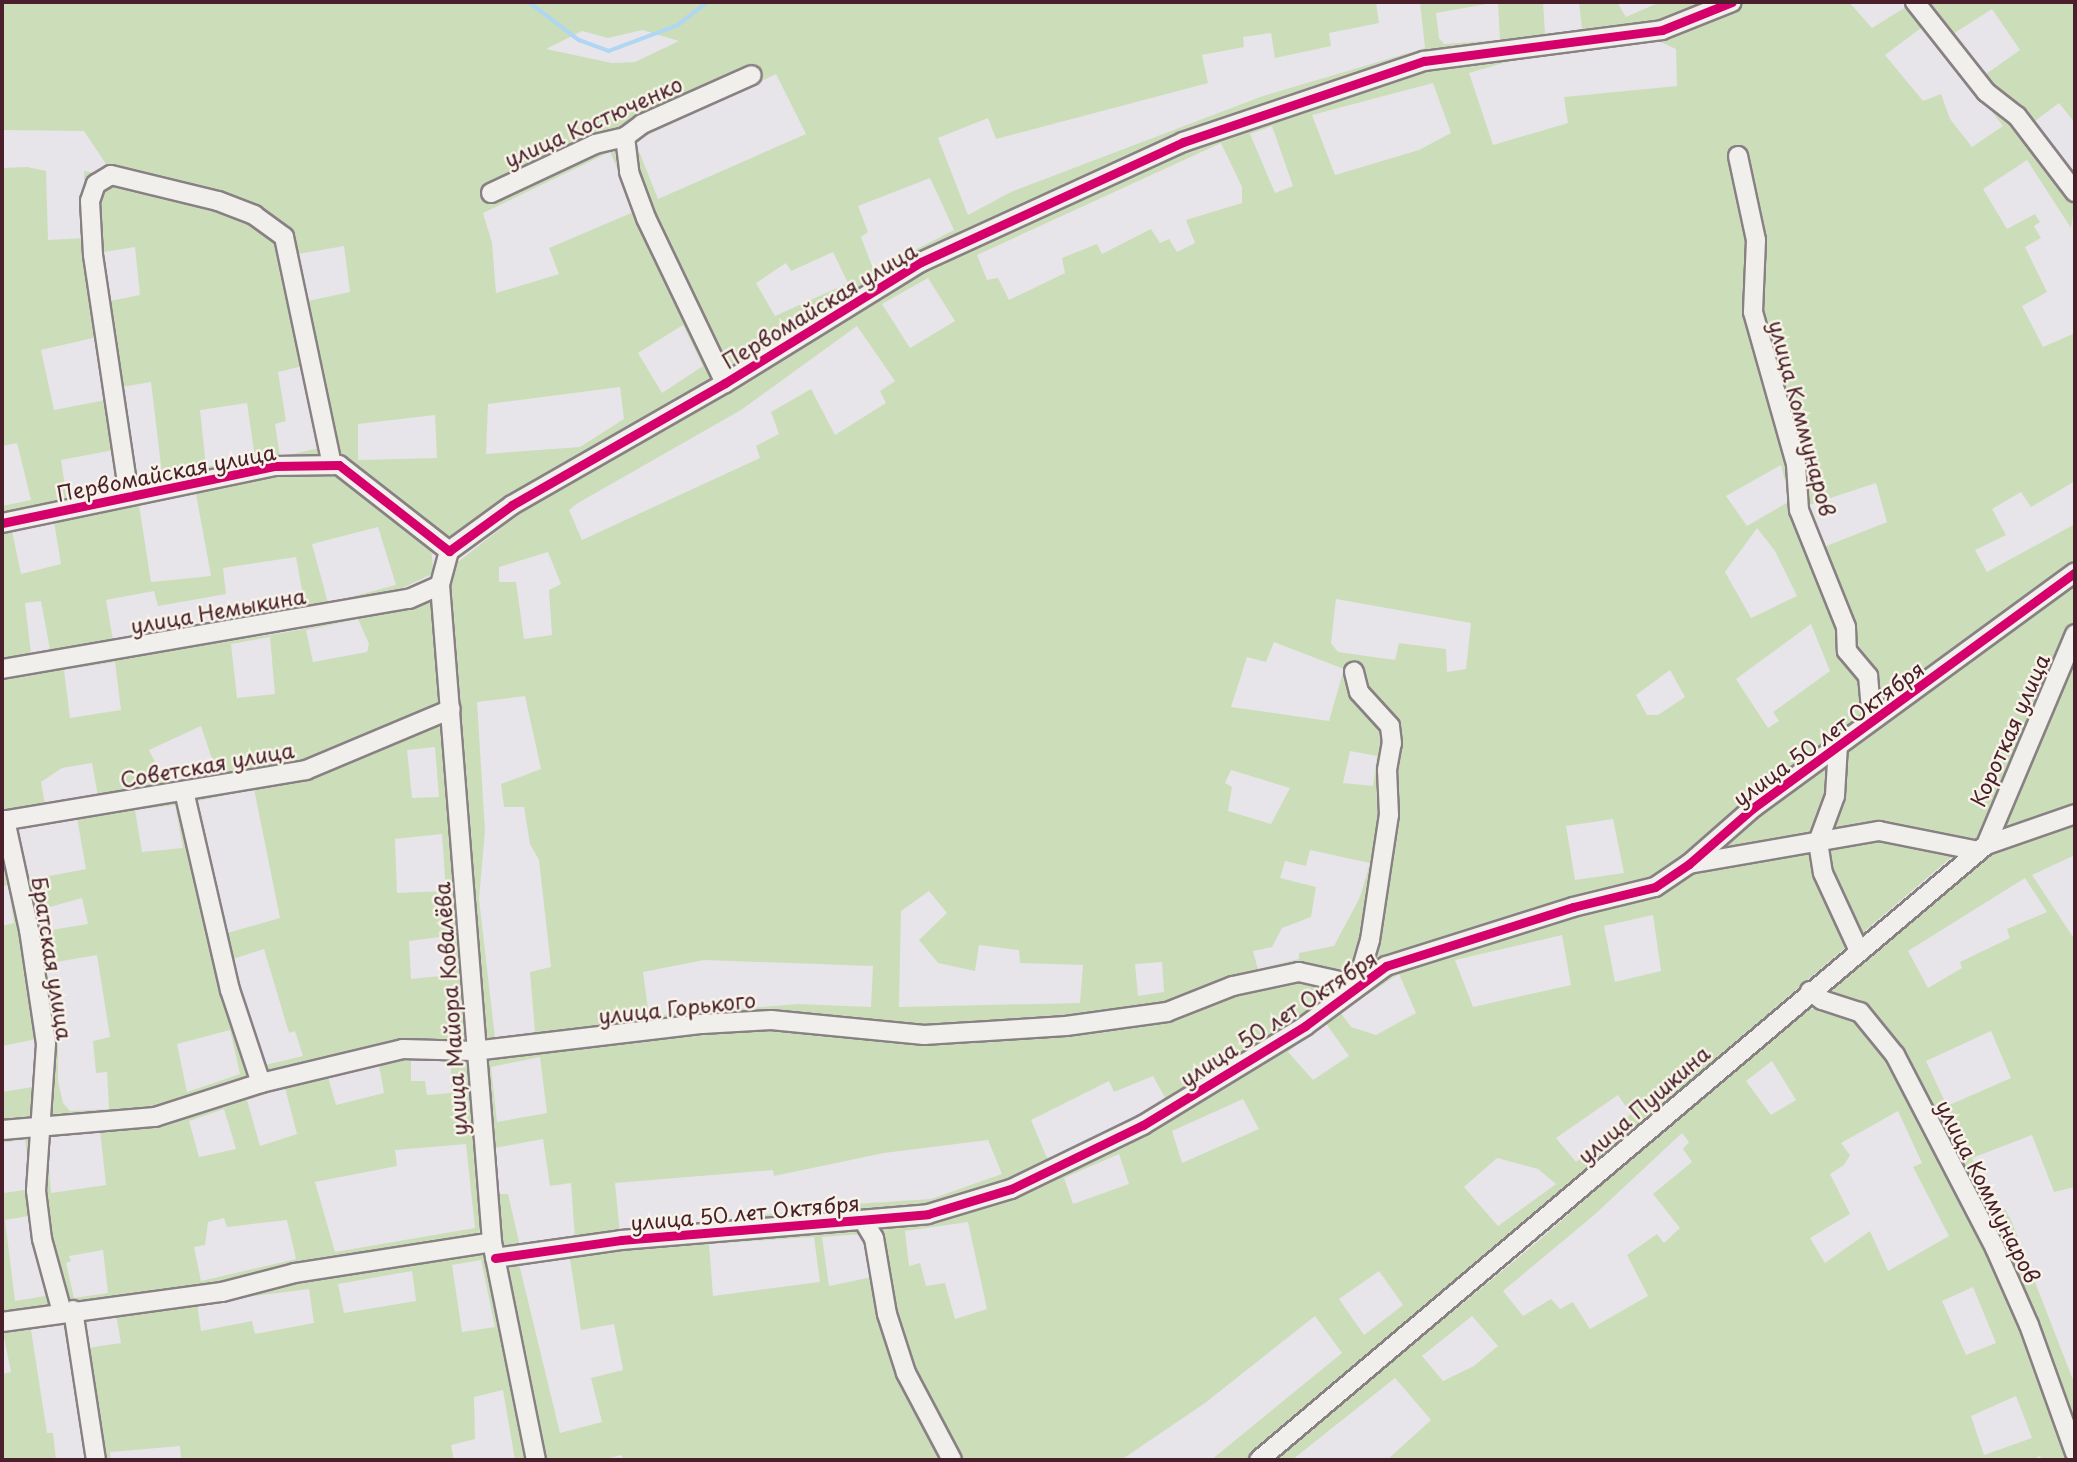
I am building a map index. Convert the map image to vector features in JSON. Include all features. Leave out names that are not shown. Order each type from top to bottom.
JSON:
[{"type":"street","name":"Первомайская улица","points":[[2,523],[275,466],[339,465],[393,504],[449,551],[512,505],[725,383],[920,262],[1183,142],[1424,61],[1662,30],[1732,2]]},
{"type":"street","points":[[1915,2],[1986,92],[2017,116],[2075,192]]},
{"type":"street","name":"улица Костюченко","points":[[491,192],[594,144],[625,137],[642,124],[752,75]]},
{"type":"street","points":[[625,137],[629,172],[646,218],[725,383]]},
{"type":"street","name":"улица Коммунаров","points":[[1738,156],[1756,240],[1753,312],[1796,464],[1799,510],[1846,627],[1847,651],[1868,676],[1872,720]]},
{"type":"street","name":"Первомайская улица","points":[[129,496],[93,255],[90,201],[96,184],[111,175],[218,201],[254,215],[284,237],[332,465]]},
{"type":"street","name":"улица Майора Ковалёва","points":[[449,551],[440,585],[474,1051],[494,1250],[536,1460]]},
{"type":"street","name":"улица 50 лет Октября","points":[[2,1322],[67,1311],[222,1292],[295,1273],[494,1250],[928,1214],[974,1204],[1075,1160],[1143,1125],[1305,1026],[1386,966],[1573,907],[1655,887],[1689,864],[1753,808],[2075,572]]},
{"type":"street","name":"улица Немыкина","points":[[2,669],[396,601],[440,585]]},
{"type":"street","name":"Короткая улица","points":[[1983,848],[2075,634]]},
{"type":"street","name":"улица 50 лет Октября","points":[[1354,671],[1359,692],[1390,726],[1392,743],[1387,770],[1389,816],[1370,940],[1357,985]]},
{"type":"street","name":"Советская улица","points":[[3,820],[306,770],[451,709]]},
{"type":"street","points":[[1838,745],[1835,796],[1818,842],[1823,873],[1859,951]]},
{"type":"street","points":[[184,791],[230,990],[261,1083]]},
{"type":"street","name":"улица Пушкина","points":[[1259,1460],[1810,991],[1983,848],[2075,814]]},
{"type":"street","name":"Братская улица","points":[[3,820],[29,930],[46,1044],[36,1191],[43,1239],[67,1311],[96,1460]]},
{"type":"street","points":[[1689,864],[1879,831],[1983,848]]},
{"type":"street","name":"улица Горького","points":[[2,1130],[155,1117],[261,1083],[402,1049],[474,1051],[702,1024],[771,1020],[924,1035],[1066,1026],[1167,1012],[1233,986],[1299,972],[1357,985]]},
{"type":"street","name":"улица Коммунаров","points":[[1810,991],[1822,1000],[1860,1012],[1895,1055],[2000,1259],[2029,1325],[2075,1453]]},
{"type":"street","points":[[863,1220],[874,1238],[887,1314],[906,1373],[951,1460]]},
{"type":"green space","points":[[2,2],[1376,2],[1379,23],[1329,33],[1331,46],[1275,58],[1271,33],[1243,37],[1244,47],[1202,55],[1208,83],[996,139],[988,118],[938,138],[968,215],[1011,192],[1263,96],[1425,48],[1420,2],[1498,2],[1543,2],[1545,34],[1582,29],[1579,2],[1617,2],[1626,17],[1660,2],[1724,2],[1691,18],[1307,93],[823,314],[735,367],[723,365],[680,287],[622,134],[714,379],[496,503],[472,529],[445,538],[385,487],[353,466],[337,462],[279,225],[110,170],[84,131],[2,130]],"holes":[[[1498,2],[1500,40],[1444,44],[1439,38],[1436,13]],[[642,30],[679,41],[635,62],[612,63],[546,49],[582,31],[608,38]],[[776,74],[806,134],[658,199],[635,141]],[[610,152],[636,211],[549,248],[559,274],[496,293],[492,243],[483,213]],[[930,178],[954,230],[874,271],[861,237],[868,232],[858,206]],[[344,246],[350,292],[308,301],[298,254]],[[833,252],[848,283],[775,316],[756,283],[786,263],[791,271]],[[683,325],[703,366],[662,393],[638,353]],[[620,387],[624,419],[580,447],[486,454],[488,404]],[[435,415],[437,458],[358,460],[358,424]]]},
{"type":"green space","points":[[1740,2],[1849,2],[1872,28],[1909,5],[2075,199],[2071,228],[2027,160],[1983,189],[2007,229],[2035,214],[2040,222],[2034,226],[2041,238],[2025,247],[2047,292],[2022,306],[2043,347],[2075,333],[2075,481],[2031,507],[2021,492],[1992,509],[2006,535],[1975,550],[1987,572],[2075,524],[2075,807],[2008,827],[1948,860],[1246,1460],[1211,1460],[1342,1353],[1315,1316],[1205,1403],[1121,1460],[954,1460],[907,1370],[868,1224],[1043,1180],[1396,970],[1652,884],[1373,968],[1295,970],[1157,1009],[925,1032],[835,1022],[485,1046],[479,1040],[445,596],[454,565],[540,498],[940,259],[1151,159],[1429,66],[1657,35],[1695,26]],"holes":[[[1925,25],[2003,126],[1972,147],[1950,119],[1941,94],[1923,101],[1885,55]],[[1658,41],[1676,49],[1677,86],[1564,97],[1568,123],[1493,145],[1469,73],[1510,61]],[[1433,83],[1451,133],[1419,150],[1335,175],[1312,115]],[[1272,126],[1293,186],[1275,193],[1250,134]],[[1221,143],[1242,187],[1242,203],[1186,220],[1195,243],[1177,252],[1169,239],[1160,243],[1151,229],[1102,254],[1097,244],[1062,258],[1065,273],[1009,300],[998,278],[987,280],[977,255]],[[928,278],[955,321],[910,348],[882,304]],[[857,326],[895,381],[880,391],[886,403],[835,435],[811,389],[771,412],[779,434],[756,446],[760,458],[582,540],[569,510],[741,410]],[[1781,465],[1790,501],[1747,526],[1726,496]],[[1876,483],[1887,522],[1824,547],[1809,505]],[[1757,528],[1775,551],[1797,596],[1751,618],[1725,572]],[[548,552],[561,584],[549,590],[552,635],[524,639],[516,582],[499,582],[499,567]],[[1336,599],[1471,623],[1466,669],[1447,672],[1446,649],[1399,643],[1395,660],[1338,652],[1331,643]],[[1811,624],[1830,671],[1773,712],[1779,721],[1768,728],[1736,679]],[[1274,642],[1344,669],[1329,721],[1231,707],[1247,657],[1266,662]],[[1670,670],[1685,697],[1658,715],[1647,715],[1636,695]],[[525,696],[541,769],[501,784],[504,807],[524,807],[530,844],[539,860],[551,967],[530,972],[535,1032],[495,1038],[479,899],[485,831],[477,702]],[[1350,751],[1377,756],[1373,786],[1343,783]],[[1231,770],[1290,788],[1271,824],[1228,811],[1232,787],[1225,783]],[[1613,819],[1624,873],[1575,880],[1566,826]],[[1310,850],[1370,863],[1360,897],[1334,946],[1299,953],[1299,959],[1258,969],[1253,951],[1272,947],[1282,928],[1311,917],[1316,887],[1280,878],[1285,861],[1306,866]],[[929,891],[947,913],[919,940],[938,963],[975,971],[979,945],[1019,950],[1020,963],[1083,965],[1080,1003],[899,1007],[901,911]],[[1653,915],[1661,971],[1615,982],[1604,926]],[[1562,935],[1571,985],[1473,1007],[1455,960]],[[704,960],[873,966],[871,1007],[798,1004],[649,1016],[643,972]],[[1162,962],[1164,992],[1138,996],[1135,964]],[[1399,974],[1416,1013],[1376,1035],[1351,1027],[1340,1012]],[[1325,1022],[1349,1056],[1313,1080],[1288,1052]],[[1618,1095],[1631,1114],[1576,1162],[1556,1138]],[[1243,1099],[1259,1129],[1182,1163],[1172,1131]],[[1119,1154],[1129,1184],[1073,1204],[1064,1178]],[[1497,1158],[1538,1169],[1556,1184],[1498,1226],[1464,1187]],[[968,1222],[987,1309],[955,1319],[945,1283],[926,1286],[920,1263],[909,1266],[905,1231]],[[1379,1271],[1403,1305],[1364,1335],[1339,1299]]]},
{"type":"green space","points":[[1921,2],[2075,2],[2075,123],[2059,103],[2031,124],[2075,177],[2075,187]],"holes":[[[1992,9],[2020,50],[1986,74],[1953,34]]]},
{"type":"green space","points":[[27,167],[46,171],[48,240],[85,238],[84,171],[100,174],[92,181],[122,483],[112,493],[2,515],[2,506],[31,500],[17,443],[2,446],[2,168]],"holes":[[[97,337],[106,400],[54,410],[41,350]],[[114,450],[119,482],[66,493],[61,460]]]},
{"type":"green space","points":[[111,178],[219,203],[265,225],[282,239],[328,462],[256,465],[132,488],[92,223],[96,189]],"holes":[[[135,247],[140,295],[105,302],[98,253]],[[303,366],[319,448],[280,457],[275,424],[286,421],[278,372]],[[151,382],[162,474],[134,478],[122,387]],[[247,403],[255,458],[206,467],[200,410]]]},
{"type":"green space","points":[[328,467],[430,541],[434,573],[392,593],[309,612],[2,664],[2,526],[298,468]],"holes":[[[196,494],[211,576],[151,582],[139,505]],[[54,522],[61,564],[21,574],[12,531]],[[378,527],[396,585],[328,603],[312,544]],[[296,557],[305,607],[113,640],[106,600],[154,591],[158,606],[226,594],[223,568]],[[41,601],[50,650],[31,654],[25,603]]]},
{"type":"green space","points":[[432,598],[444,700],[441,708],[339,755],[2,818],[2,677],[288,632],[407,608]],"holes":[[[358,619],[369,644],[367,652],[313,662],[306,630]],[[270,637],[275,694],[237,698],[231,644]],[[115,662],[121,710],[70,718],[64,670]],[[201,726],[218,777],[167,786],[149,750]],[[92,763],[98,796],[45,805],[41,782],[62,768]]]},
{"type":"green space","points":[[443,715],[464,1034],[455,1040],[418,1043],[264,1079],[233,990],[187,794],[281,778]],"holes":[[[435,747],[439,797],[412,798],[407,750]],[[254,789],[280,918],[224,934],[198,801]],[[442,834],[446,891],[397,893],[395,839]],[[448,936],[451,975],[411,979],[409,941]],[[264,949],[289,1033],[295,1031],[303,1056],[265,1065],[230,960]]]},
{"type":"green space","points":[[182,795],[257,1081],[158,1114],[49,1120],[8,823]],"holes":[[[175,805],[183,848],[142,852],[135,810]],[[77,818],[86,869],[28,880],[18,827]],[[82,898],[88,924],[39,932],[35,911]],[[97,955],[110,1037],[93,1041],[96,1073],[107,1072],[109,1109],[70,1111],[63,1103],[58,1081],[58,1031],[45,964]],[[230,1030],[240,1074],[187,1092],[177,1044]]]},
{"type":"green space","points":[[2075,822],[2075,855],[2032,875],[2075,940],[2075,1187],[2054,1192],[2032,1135],[1972,1158],[1998,1211],[2005,1209],[2011,1220],[2075,1385],[2075,1440],[1884,1030],[1826,995],[1824,988],[1981,857],[2008,842]],"holes":[[[2025,878],[2047,912],[2007,929],[2010,938],[1960,962],[1962,968],[1928,988],[1908,951]],[[1991,1031],[2011,1078],[1947,1106],[1926,1061]]]},
{"type":"green space","points":[[2,830],[41,1027],[41,1109],[32,1120],[2,1125],[2,1084],[3,1092],[38,1086],[37,1039],[2,1046],[2,926],[14,923],[8,885],[2,886]]},
{"type":"green space","points":[[1297,978],[1334,989],[1332,998],[1137,1126],[955,1203],[505,1248],[497,1240],[485,1061],[491,1057],[776,1024],[925,1037],[1204,1003]],"holes":[[[540,1057],[547,1113],[497,1122],[491,1067]],[[1153,1076],[1168,1103],[1103,1139],[1047,1158],[1031,1120],[1109,1081],[1114,1092]],[[543,1139],[550,1186],[571,1183],[575,1239],[520,1246],[508,1194],[499,1194],[494,1148]],[[988,1140],[1002,1174],[931,1199],[839,1205],[620,1234],[615,1183],[773,1170],[774,1176],[884,1153]]]},
{"type":"green space","points":[[1816,1008],[1837,1009],[1875,1030],[2027,1327],[2073,1460],[2042,1460],[2040,1456],[2031,1460],[1387,1460],[1431,1420],[1395,1378],[1292,1460],[1273,1460],[1536,1243],[1800,1012]],"holes":[[[1772,1061],[1796,1100],[1771,1115],[1746,1081]],[[1898,1111],[1922,1163],[1913,1167],[1949,1236],[1888,1271],[1870,1231],[1825,1263],[1810,1238],[1850,1214],[1830,1174],[1844,1165],[1850,1155],[1841,1143]],[[1682,1133],[1689,1142],[1683,1149],[1692,1162],[1653,1194],[1680,1228],[1664,1243],[1657,1234],[1627,1255],[1648,1296],[1590,1329],[1573,1302],[1560,1309],[1551,1299],[1523,1316],[1503,1291],[1593,1216]],[[1973,1287],[1996,1343],[1966,1355],[1942,1301]],[[1472,1316],[1498,1346],[1474,1366],[1443,1381],[1422,1356]],[[2016,1396],[2032,1438],[1984,1455],[1971,1416]]]},
{"type":"green space","points":[[457,1053],[467,1059],[471,1073],[484,1219],[479,1232],[470,1238],[269,1273],[219,1286],[78,1305],[65,1302],[45,1236],[39,1188],[43,1128],[144,1123],[193,1112],[284,1080],[388,1057]],"holes":[[[451,1056],[451,1093],[427,1095],[425,1081],[411,1081],[411,1059]],[[379,1065],[384,1093],[336,1105],[328,1077]],[[285,1088],[297,1134],[260,1146],[247,1100]],[[224,1109],[236,1149],[199,1157],[189,1121]],[[100,1130],[106,1185],[51,1193],[46,1134]],[[466,1144],[475,1228],[335,1252],[315,1182],[397,1166],[395,1150]],[[224,1218],[227,1227],[287,1220],[296,1259],[201,1281],[194,1247],[205,1245],[208,1222]],[[103,1250],[108,1293],[74,1298],[66,1263],[71,1261],[69,1256]]]},
{"type":"green space","points":[[35,1129],[57,1307],[2,1317],[2,1177],[4,1193],[31,1189],[25,1139],[2,1143],[2,1134]],"holes":[[[34,1215],[45,1296],[15,1301],[5,1220]]]},
{"type":"green space","points":[[861,1224],[870,1238],[884,1317],[949,1460],[623,1460],[622,1455],[600,1460],[542,1460],[506,1274],[515,1260]],"holes":[[[863,1234],[872,1277],[829,1286],[822,1237]],[[814,1237],[820,1282],[713,1296],[709,1244]],[[570,1259],[581,1330],[614,1324],[623,1370],[591,1378],[602,1422],[560,1433],[519,1264]]]},
{"type":"green space","points":[[465,1253],[485,1254],[492,1261],[532,1460],[515,1460],[503,1390],[474,1397],[475,1439],[451,1445],[454,1460],[181,1460],[180,1446],[110,1452],[111,1460],[98,1460],[76,1313]],"holes":[[[481,1260],[495,1327],[462,1332],[452,1265]],[[412,1271],[416,1301],[344,1313],[338,1284]],[[309,1289],[314,1323],[255,1334],[252,1321],[201,1331],[197,1303]],[[116,1314],[121,1343],[87,1348],[82,1318]]]},
{"type":"green space","points":[[71,1315],[93,1460],[87,1460],[63,1323],[31,1330],[47,1433],[53,1433],[56,1460],[2,1460],[2,1374],[11,1372],[2,1327]]},
{"type":"waterway","points":[[529,2],[579,40],[609,51],[678,25],[707,2]]},
{"type":"cycle path","points":[[2,523],[275,466],[339,465],[449,551],[512,505],[725,383],[921,262],[1183,142],[1424,61],[1662,30],[1732,2]]},
{"type":"cycle path","points":[[495,1258],[621,1240],[928,1214],[1011,1189],[1143,1125],[1305,1026],[1386,966],[1573,907],[1655,887],[1689,864],[1753,808],[2075,572]]}]
